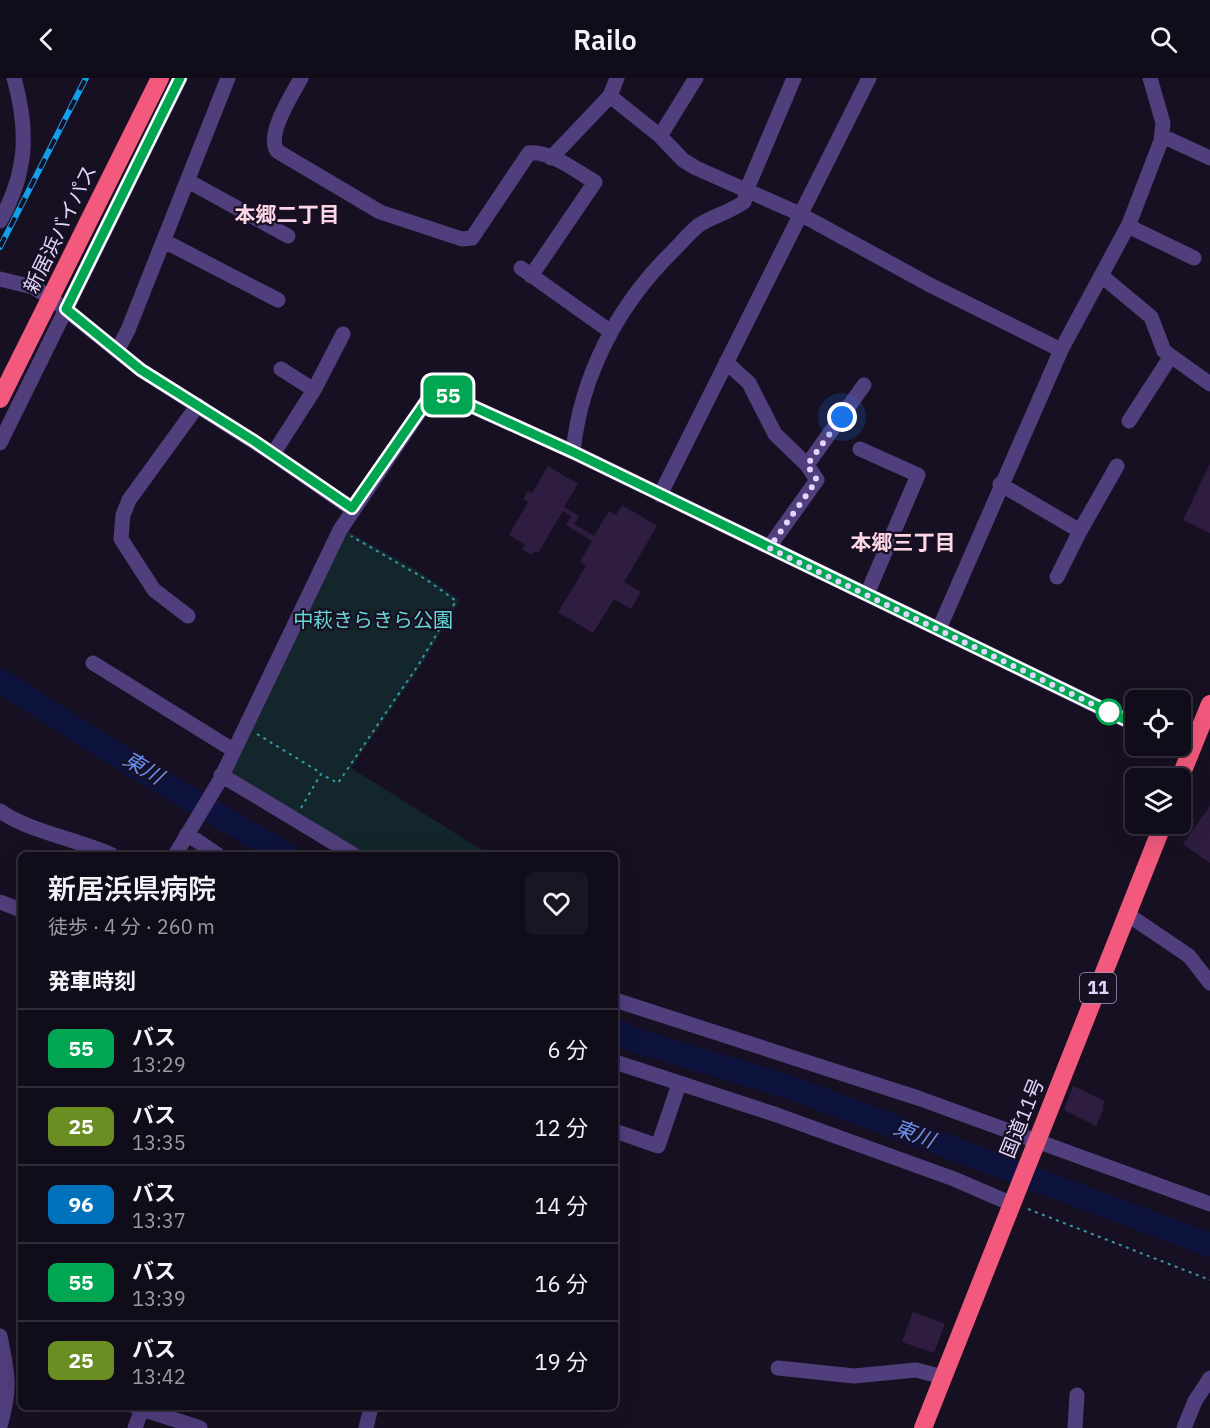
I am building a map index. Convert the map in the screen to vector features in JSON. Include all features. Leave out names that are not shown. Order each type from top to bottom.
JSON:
[{"type":"highway","name":"新居浜バイパス","points":[[0,399],[160,78]]},
{"type":"highway","points":[[1191,737],[1210,704]]},
{"type":"highway","name":"国道11号","points":[[923,1428],[1159,834]]},
{"type":"street","points":[[0,221],[19,183],[23,165],[21,113],[14,78]]},
{"type":"street","points":[[0,443],[180,78]]},
{"type":"street","points":[[117,351],[164,242],[228,78]]},
{"type":"street","points":[[301,78],[272,140],[277,151],[380,212],[462,239],[472,238],[529,153],[536,152],[551,158],[596,182],[526,272],[611,332]]},
{"type":"street","points":[[551,158],[610,96],[616,78]]},
{"type":"street","points":[[660,136],[696,78]]},
{"type":"street","points":[[573,452],[592,371],[611,332],[639,288],[699,225],[744,202],[747,189],[794,78]]},
{"type":"street","points":[[660,495],[869,78]]},
{"type":"street","points":[[939,629],[1000,484],[1061,350],[1103,277],[1128,226],[1162,136],[1164,123],[1150,78]]},
{"type":"street","points":[[610,96],[660,136],[683,160],[696,168],[800,214],[930,285],[1061,350]]},
{"type":"street","points":[[1162,136],[1210,158]]},
{"type":"street","points":[[188,181],[288,236]]},
{"type":"street","points":[[1128,226],[1194,258]]},
{"type":"street","points":[[164,242],[278,300]]},
{"type":"street","points":[[1103,277],[1151,317],[1164,351],[1210,384]]},
{"type":"street","points":[[0,279],[33,287],[51,298],[141,370],[273,454],[352,508]]},
{"type":"street","points":[[273,454],[314,390],[343,334]]},
{"type":"street","points":[[1129,421],[1171,356]]},
{"type":"street","points":[[726,362],[749,383],[775,434],[807,465],[817,480],[769,548]]},
{"type":"street","points":[[281,369],[314,390]]},
{"type":"street","points":[[807,465],[864,384]]},
{"type":"street","points":[[177,852],[220,777],[352,508],[430,396],[445,394],[573,452],[1125,720]]},
{"type":"street","points":[[188,616],[154,590],[121,539],[123,515],[129,500],[198,405]]},
{"type":"street","points":[[860,449],[918,475],[867,594]]},
{"type":"street","points":[[1057,577],[1117,466]]},
{"type":"street","points":[[1000,484],[1080,531]]},
{"type":"street","points":[[93,663],[233,750]]},
{"type":"street","points":[[220,777],[295,818],[349,852]]},
{"type":"street","points":[[0,811],[21,823],[77,840],[104,852]]},
{"type":"street","points":[[190,830],[215,852]]},
{"type":"street","points":[[0,902],[18,909]]},
{"type":"street","points":[[1127,914],[1189,956],[1210,983]]},
{"type":"street","points":[[618,1001],[918,1098],[1034,1148],[1210,1204]]},
{"type":"street","points":[[618,1063],[777,1115],[1014,1200]]},
{"type":"street","points":[[618,1132],[658,1146],[679,1084]]},
{"type":"street","points":[[0,1336],[15,1397],[0,1426]]},
{"type":"street","points":[[778,1368],[854,1377],[916,1370],[943,1377]]},
{"type":"street","points":[[1184,1428],[1195,1401],[1210,1378]]},
{"type":"street","points":[[1075,1428],[1077,1395]]},
{"type":"street","points":[[135,1428],[139,1410]]},
{"type":"street","points":[[145,1410],[200,1428]]},
{"type":"street","points":[[366,1428],[370,1410]]},
{"type":"path","points":[[256,728],[257,735],[338,783],[419,664],[456,601],[426,580],[349,535],[345,541]]},
{"type":"path","points":[[295,818],[321,774]]},
{"type":"path","points":[[1014,1200],[1041,1213],[1210,1280]]},
{"type":"green space","name":"中萩きらきら公園","points":[[346,530],[423,574],[460,600],[422,664],[351,768],[485,852],[361,852],[230,775]]},
{"type":"building","points":[[1210,464],[1210,533],[1183,520]]},
{"type":"building","points":[[548,466],[578,484],[564,507],[579,516],[574,524],[594,536],[609,511],[616,515],[622,505],[657,526],[624,582],[641,592],[631,609],[614,599],[593,633],[558,612],[586,566],[580,562],[592,541],[566,525],[571,516],[563,511],[538,553],[534,551],[532,555],[522,549],[525,545],[509,535],[528,502],[523,499],[528,491],[532,493]]},
{"type":"building","points":[[1210,806],[1210,863],[1183,844]]},
{"type":"building","points":[[1073,1086],[1105,1101],[1096,1126],[1064,1110]]},
{"type":"building","points":[[913,1312],[945,1324],[934,1353],[902,1342]]},
{"type":"waterway","name":"東川","points":[[0,681],[149,775],[282,852]]},
{"type":"waterway","name":"東川","points":[[618,1032],[637,1041],[789,1087],[1210,1245]]},
{"type":"railway","points":[[0,247],[86,78]]},
{"type":"bus line","name":"55","points":[[180,78],[66,309],[141,370],[254,441],[352,508],[430,396],[445,394],[573,452],[1125,720]]},
{"type":"district","name":"本郷二丁目","points":[[287,215]]},
{"type":"district","name":"本郷三丁目","points":[[903,543]]},
{"type":"route","points":[[842,417],[807,465],[817,480],[769,548],[1109,712]]}]
